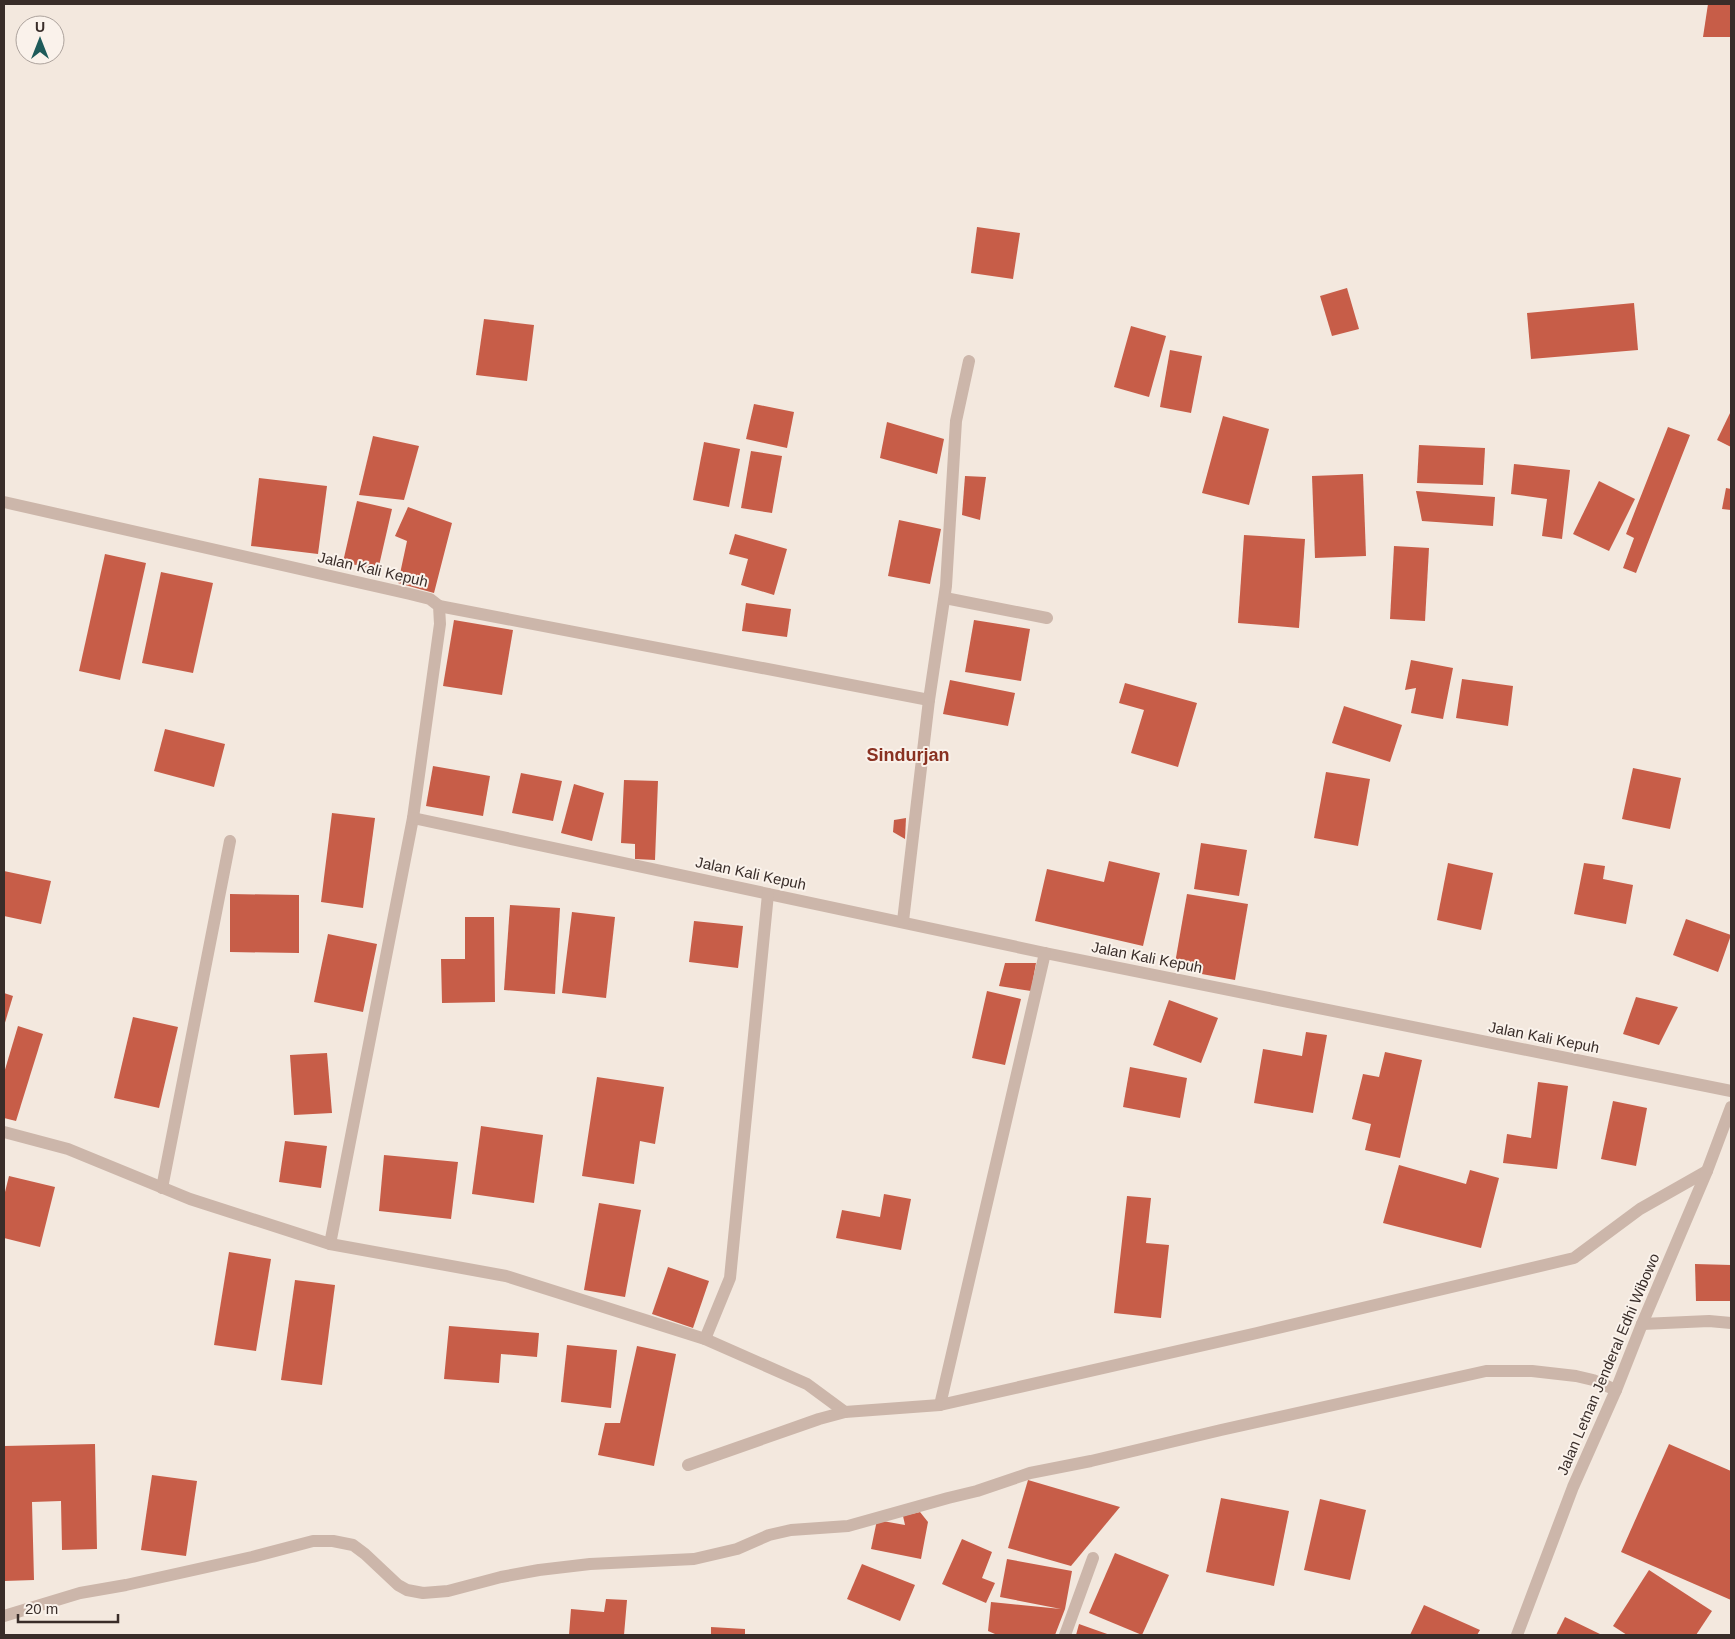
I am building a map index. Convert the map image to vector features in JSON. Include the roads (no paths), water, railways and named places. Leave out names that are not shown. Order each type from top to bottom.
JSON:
[{"type":"street","points":[[903,921],[929,700],[945,598],[956,421],[969,361]]},
{"type":"street","name":"Jalan Kali Kepuh","points":[[4,502],[430,599],[439,606],[440,624],[413,818],[903,921],[1045,953],[1731,1092]]},
{"type":"street","points":[[945,598],[1047,618]]},
{"type":"street","points":[[439,606],[929,700]]},
{"type":"street","points":[[330,1244],[413,818]]},
{"type":"street","points":[[162,1188],[230,842]]},
{"type":"street","points":[[705,1339],[730,1278],[768,894]]},
{"type":"street","points":[[940,1405],[1045,953]]},
{"type":"street","name":"Jalan Letnan Jenderal Edhi Wibowo","points":[[1517,1635],[1573,1487],[1616,1390],[1707,1172],[1731,1107]]},
{"type":"street","points":[[4,1132],[68,1149],[190,1199],[330,1244],[506,1276],[705,1339],[807,1384],[845,1412]]},
{"type":"street","points":[[688,1465],[845,1412],[940,1405],[1574,1258],[1640,1209],[1707,1172]]},
{"type":"street","points":[[1642,1324],[1709,1321],[1731,1323]]},
{"type":"street","points":[[4,1616],[80,1593],[126,1585],[314,1542],[353,1545],[398,1585],[407,1590],[423,1593],[448,1591],[501,1577],[539,1570],[590,1564],[694,1559],[737,1549],[769,1535],[791,1530],[848,1526],[948,1498],[977,1492],[1030,1473],[1486,1372],[1532,1372],[1576,1376],[1593,1380],[1616,1390]]},
{"type":"street","points":[[1065,1635],[1093,1558]]},
{"type":"district","name":"Sindurjan","points":[[908,755]]}]
